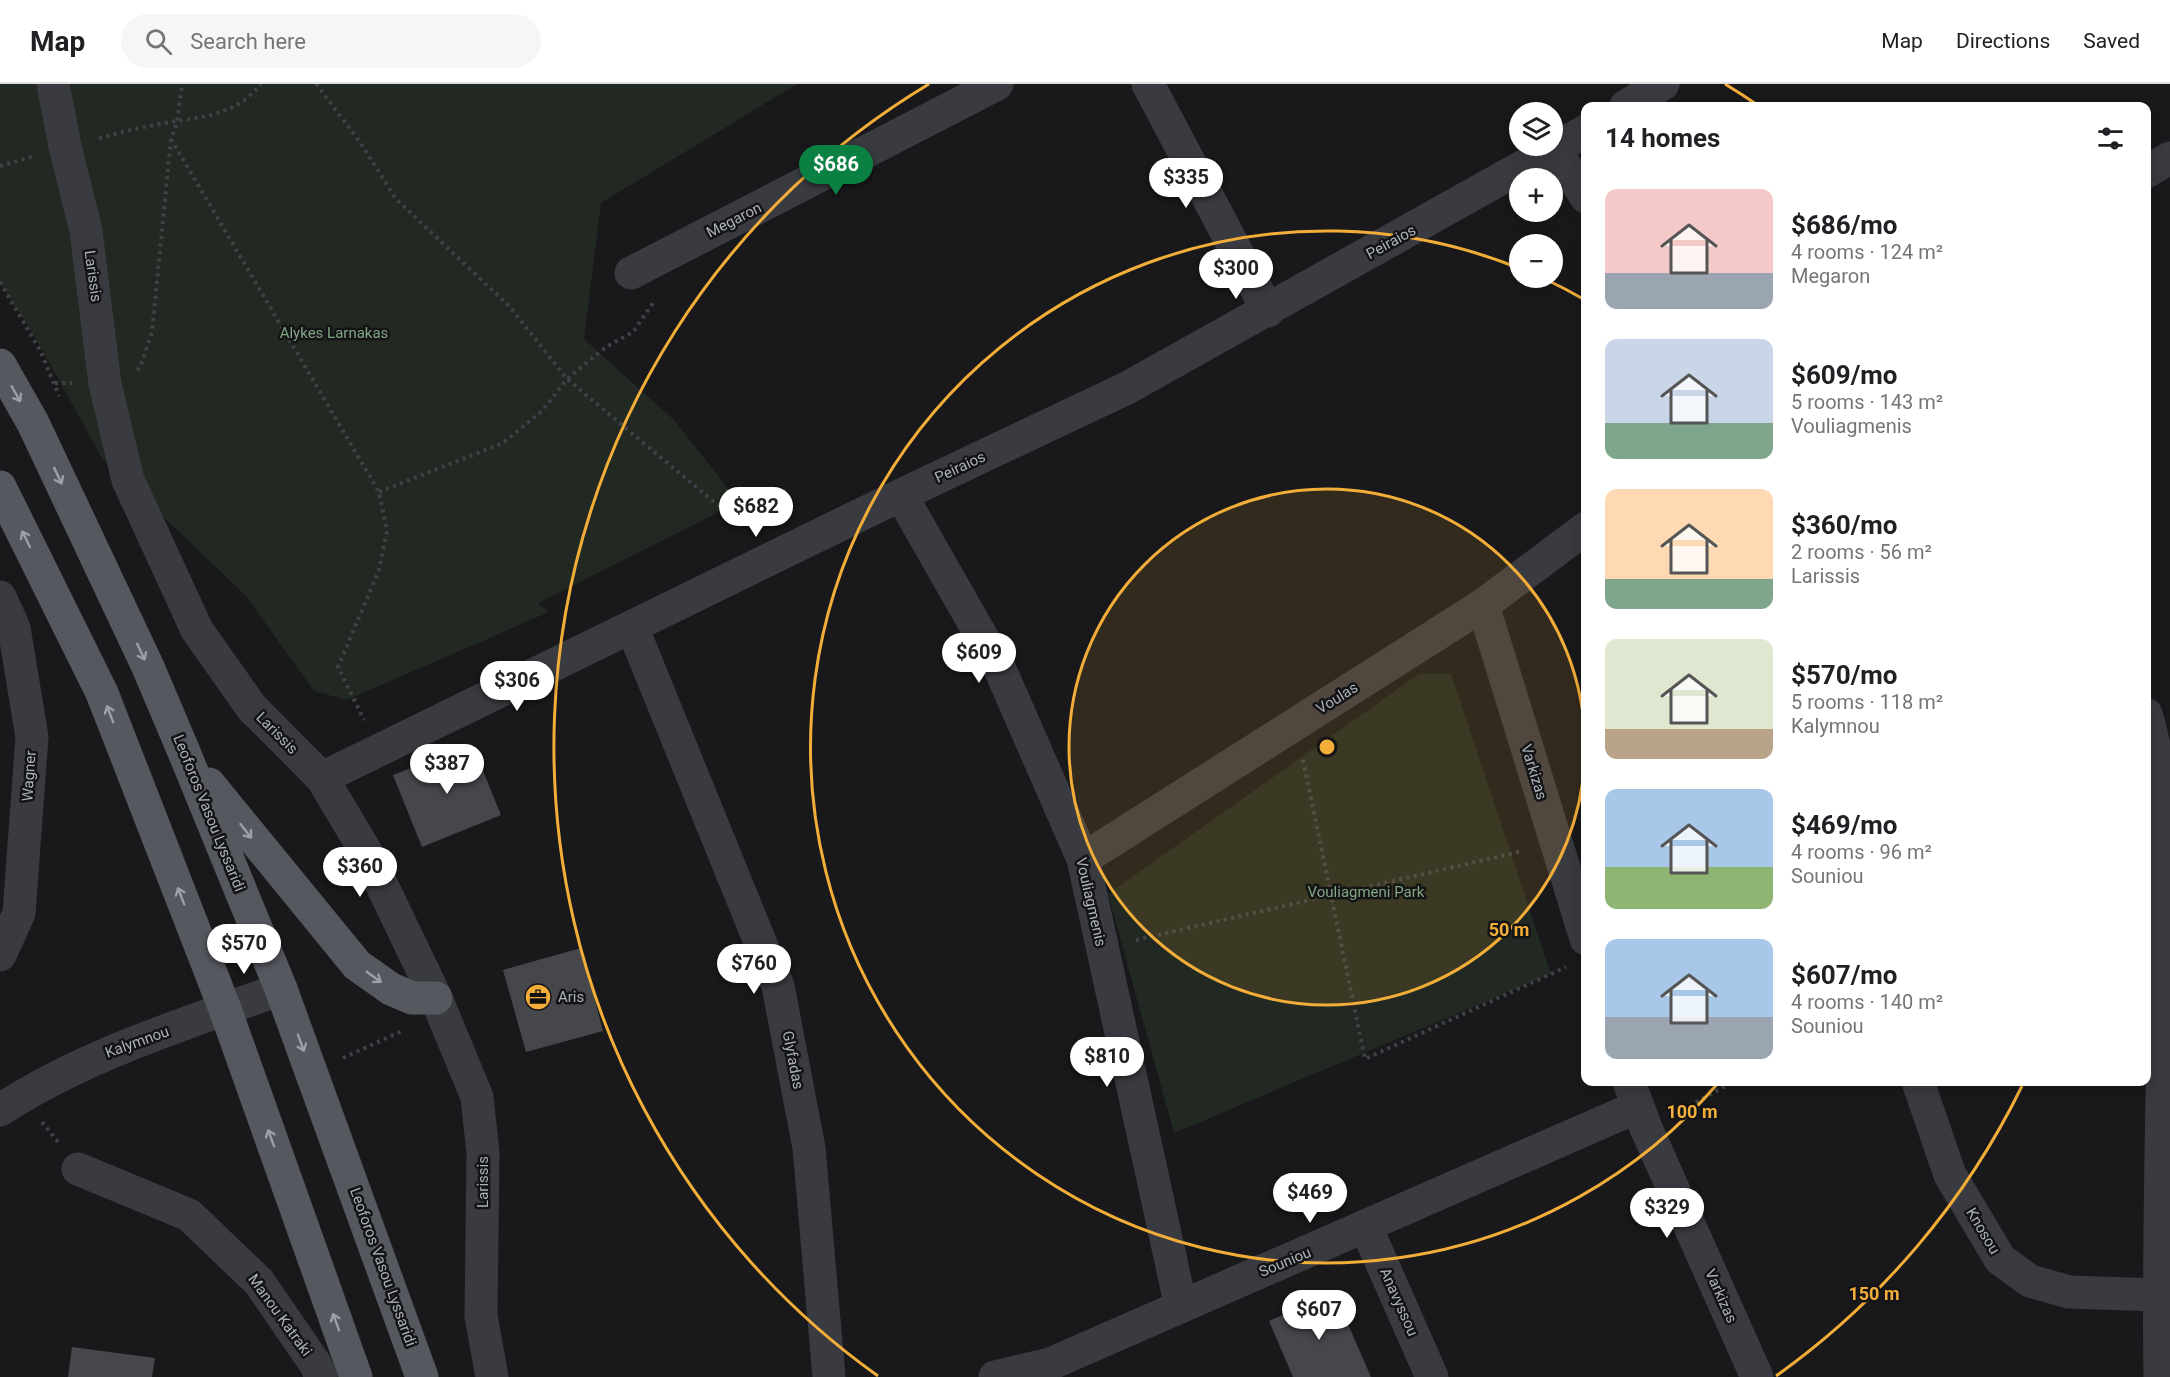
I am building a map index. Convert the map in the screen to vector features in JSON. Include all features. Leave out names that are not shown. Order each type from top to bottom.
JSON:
[{"type":"main road","name":"Leoforos Vasou Lyssaridi","points":[[0,365],[38,433],[148,667],[184,752],[281,988],[422,1377]]},
{"type":"main road","points":[[0,487],[102,693],[225,1009],[356,1377]]},
{"type":"main road","points":[[184,752],[264,855],[357,965],[391,990],[412,998],[436,998]]},
{"type":"street","name":"Larissis","points":[[53,84],[65,146],[87,231],[105,384],[128,480],[197,630],[252,708],[322,778],[366,852],[436,998],[477,1097],[483,1154],[480,1316],[492,1377]]},
{"type":"street","name":"Megaron","points":[[641,268],[997,84]]},
{"type":"street","points":[[1148,84],[1268,311]]},
{"type":"street","points":[[1633,102],[1663,84]]},
{"type":"street","name":"Peiraios","points":[[1563,145],[1581,134]]},
{"type":"street","name":"Peiraios","points":[[322,778],[902,495],[1127,388],[1544,156]]},
{"type":"street","points":[[1559,156],[1581,189]]},
{"type":"street","points":[[2151,169],[2170,158]]},
{"type":"street","name":"Vouliagmenis","points":[[902,495],[999,667],[1083,859],[1181,1307]]},
{"type":"street","name":"Voulas","points":[[1083,859],[1483,605],[1581,532]]},
{"type":"street","name":"Wagner","points":[[0,597],[14,628],[32,737],[19,913],[0,955]]},
{"type":"street","name":"Varkizas","points":[[1483,605],[1556,843],[1580,951]]},
{"type":"street","name":"Glyfadas","points":[[632,627],[778,986],[809,1148],[829,1377]]},
{"type":"street","points":[[2151,726],[2155,736],[2167,837],[2159,1295],[2160,1377]]},
{"type":"street","name":"Kalymnou","points":[[0,1110],[37,1086],[102,1054],[281,988]]},
{"type":"street","name":"Knosou","points":[[1919,1086],[1950,1175],[2000,1259],[2030,1281],[2069,1292],[2159,1295]]},
{"type":"street","name":"Varkizas","points":[[1637,1106],[1757,1377]]},
{"type":"street","name":"Souniou","points":[[995,1377],[1050,1364],[1637,1106]]},
{"type":"street","name":"Manou Katraki","points":[[78,1169],[189,1215],[259,1282],[310,1373]]},
{"type":"street","name":"Anavyssou","points":[[1366,1227],[1432,1377]]},
{"type":"path","points":[[105,384],[140,368],[152,332],[171,139],[177,123],[183,84]]},
{"type":"path","points":[[177,123],[219,114],[251,97],[261,84]]},
{"type":"path","points":[[315,84],[360,142],[396,200],[510,307],[567,379],[738,522]]},
{"type":"path","points":[[171,139],[379,492],[387,531],[379,570],[338,667],[379,751]]},
{"type":"path","points":[[379,492],[503,443],[542,411],[567,379],[606,347],[633,332],[658,295],[641,268]]},
{"type":"path","points":[[1295,725],[1365,1059],[1580,951]]},
{"type":"path","points":[[1102,948],[1556,843]]},
{"type":"path","points":[[340,1060],[411,1027],[436,998]]},
{"type":"path","points":[[1637,1106],[1717,1086]]},
{"type":"green space","name":"Alykes Larnakas","points":[[0,84],[797,84],[601,203],[584,339],[674,420],[739,502],[538,603],[549,612],[347,700],[314,691],[246,596],[102,458],[34,335],[0,284]]},
{"type":"green space","name":"Vouliagmeni Park","points":[[1419,674],[1451,674],[1551,974],[1174,1133],[1108,894]]},
{"type":"building","points":[[472,744],[501,815],[422,847],[393,775]]},
{"type":"building","points":[[581,948],[603,1031],[526,1052],[503,970]]},
{"type":"building","points":[[1334,1292],[1371,1377],[1293,1377],[1269,1321]]},
{"type":"building","points":[[72,1347],[155,1358],[152,1377],[68,1377]]},
{"type":"place","name":"Aris","points":[[538,997]]}]
